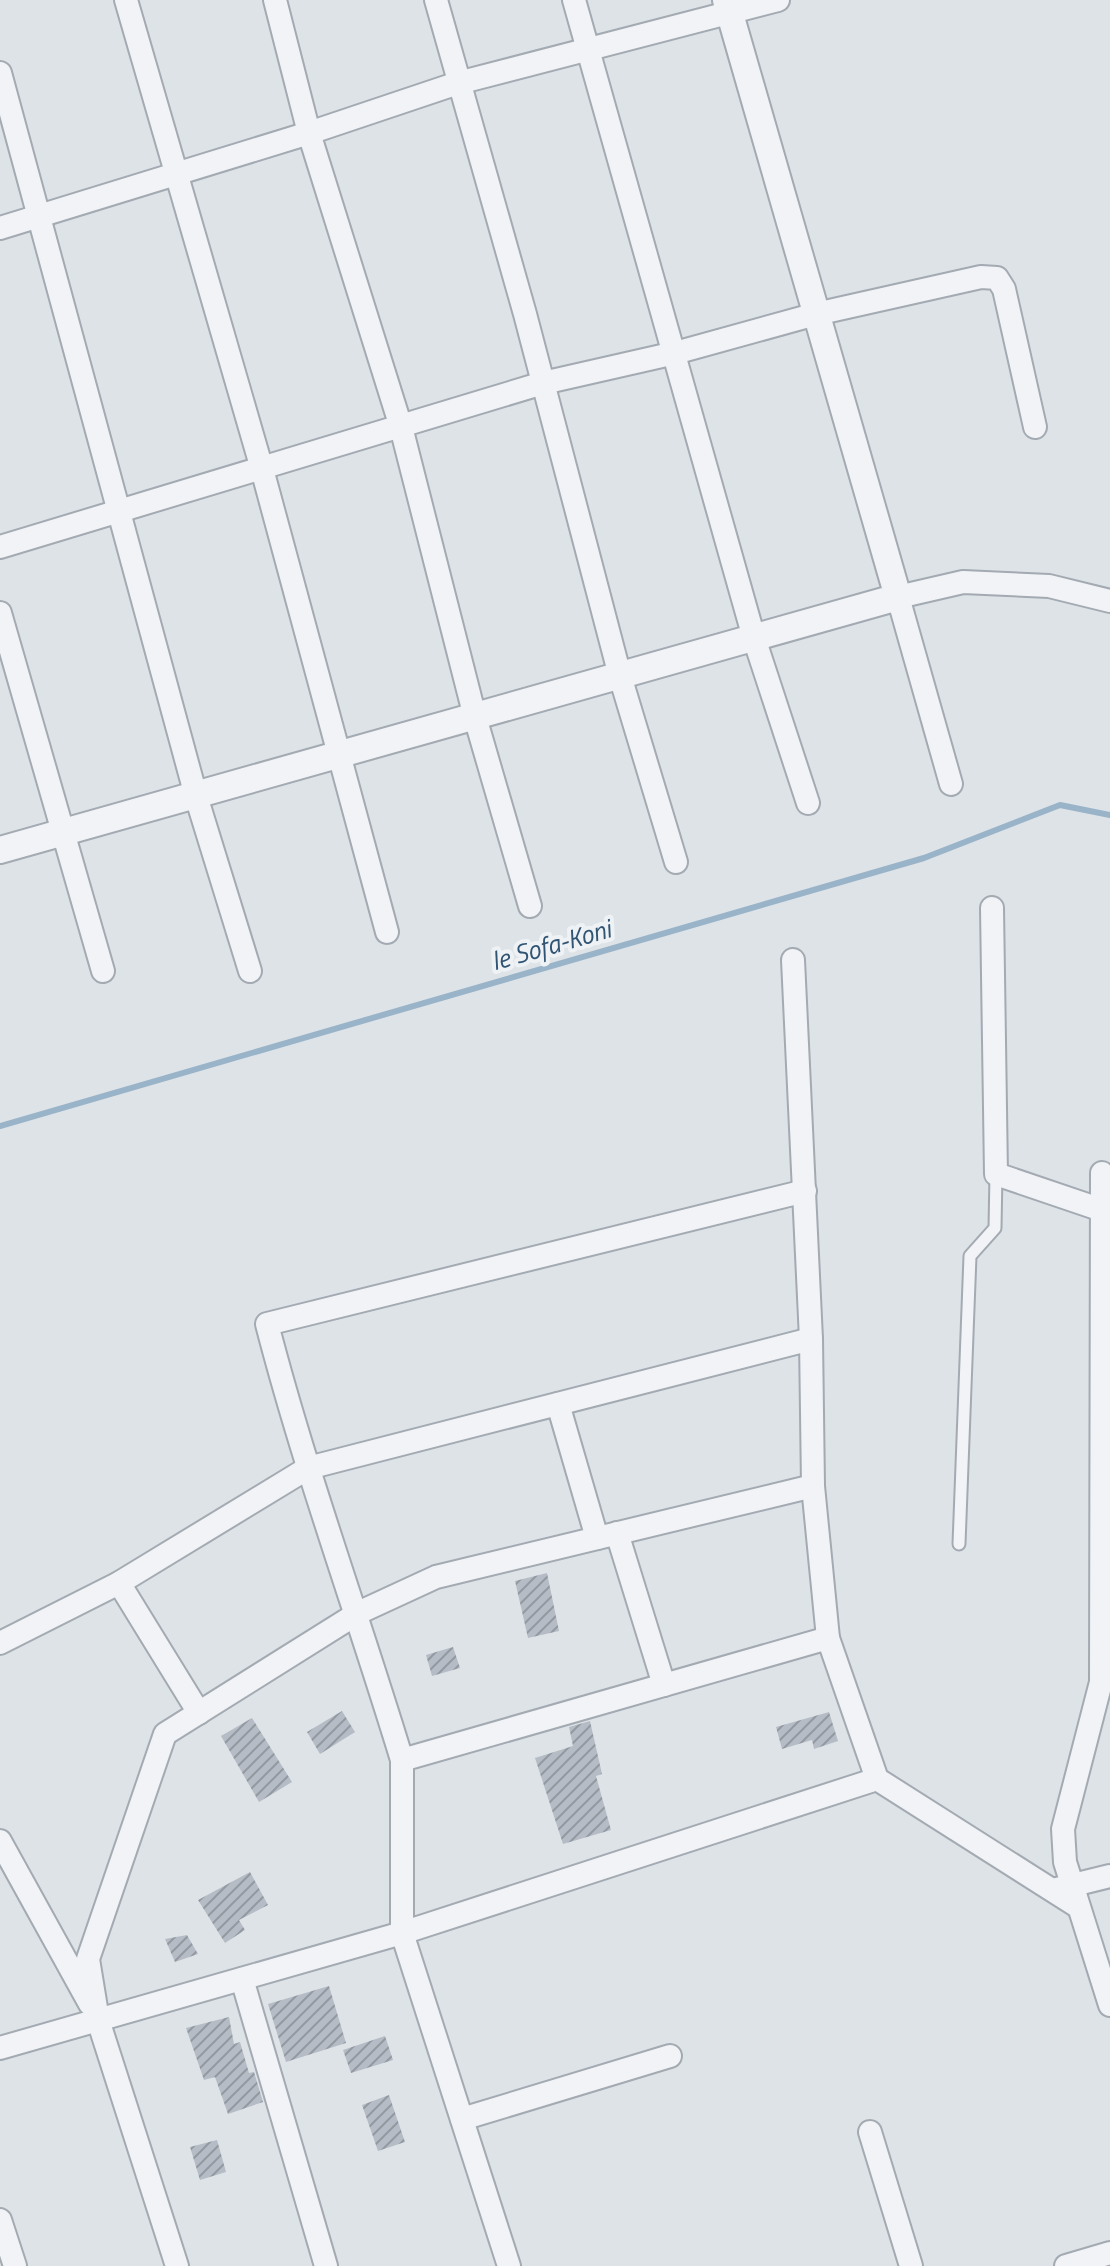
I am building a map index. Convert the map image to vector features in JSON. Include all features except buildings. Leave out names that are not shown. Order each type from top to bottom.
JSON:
[{"type":"street","points":[[126,0],[262,469],[387,932]]},
{"type":"street","points":[[275,0],[309,133],[401,427],[475,717],[530,906]]},
{"type":"street","points":[[436,0],[543,383],[620,676],[676,862]]},
{"type":"street","points":[[574,0],[754,638],[808,803]]},
{"type":"street","points":[[0,228],[175,176],[458,83],[588,50],[728,7],[778,0]]},
{"type":"street","points":[[728,7],[951,784]]},
{"type":"street","points":[[0,73],[196,796],[250,971]]},
{"type":"street","points":[[0,547],[543,383],[675,353],[816,314],[981,277],[997,278],[1004,289],[1035,427]]},
{"type":"street","points":[[0,850],[898,597],[963,582],[1049,586],[1109,600]]},
{"type":"street","points":[[0,613],[103,971]]},
{"type":"street","points":[[992,908],[996,1174],[1106,1213]]},
{"type":"street","points":[[793,960],[811,1339],[813,1486],[828,1638],[877,1779],[1067,1894]]},
{"type":"street","points":[[1102,1173],[1106,1213],[1106,1468],[1101,1682],[1063,1829],[1067,1894],[1110,2005]]},
{"type":"street","points":[[509,2266],[402,1933],[402,1760],[358,1613],[308,1468],[267,1324],[805,1191]]},
{"type":"street","points":[[0,1643],[119,1583],[308,1468],[811,1339]]},
{"type":"street","points":[[558,1404],[664,1685]]},
{"type":"street","points":[[177,2266],[98,2020],[88,1959],[165,1734],[358,1613],[436,1577],[813,1486]]},
{"type":"street","points":[[119,1583],[199,1713]]},
{"type":"street","points":[[402,1760],[828,1638]]},
{"type":"street","points":[[0,2048],[402,1933],[877,1779]]},
{"type":"street","points":[[0,1841],[98,2020]]},
{"type":"street","points":[[1067,1894],[1110,1876]]},
{"type":"street","points":[[242,1979],[326,2266]]},
{"type":"street","points":[[462,2119],[670,2056]]},
{"type":"street","points":[[870,2132],[911,2266]]},
{"type":"street","points":[[0,2220],[15,2266]]},
{"type":"street","points":[[1066,2266],[1110,2253]]},
{"type":"lane","points":[[959,1544],[970,1256],[995,1228],[996,1174]]},
{"type":"waterway","name":"le Sofa-Koni","points":[[0,1126],[924,858],[1060,805],[1110,815]]}]
